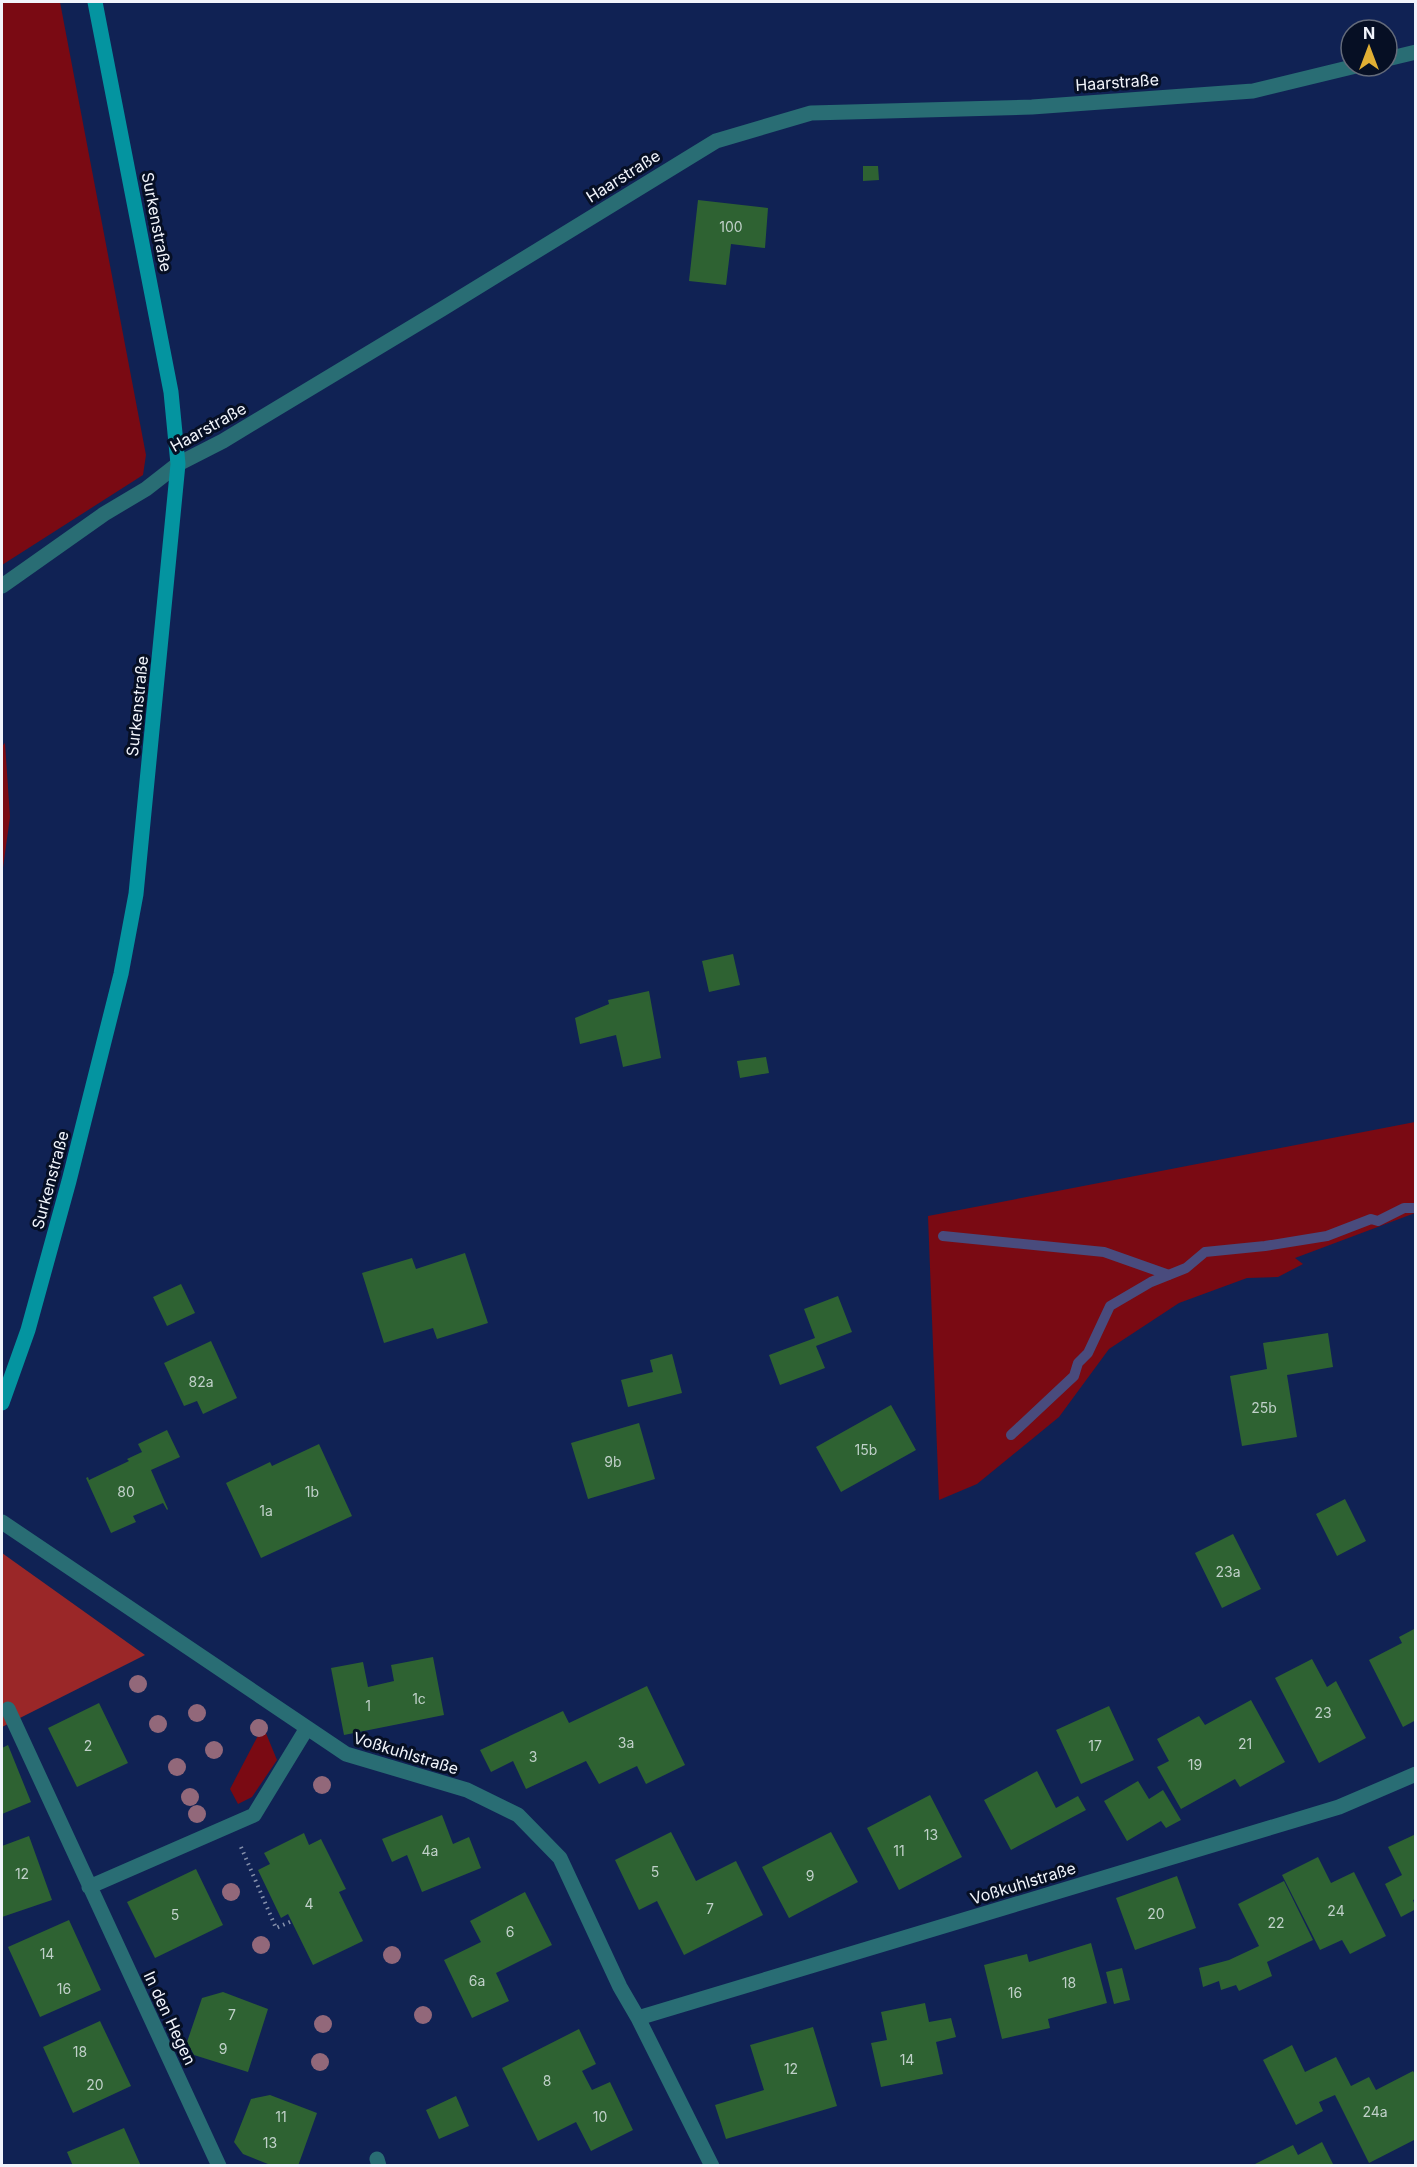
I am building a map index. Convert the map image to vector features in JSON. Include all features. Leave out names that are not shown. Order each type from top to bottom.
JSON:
[{"type":"street","name":"Surkenstraße","points":[[2,1403],[28,1330],[69,1180],[121,974],[136,894],[178,464],[171,392],[96,2]]},
{"type":"street","points":[[1399,56],[1416,52]]},
{"type":"street","name":"Haarstraße","points":[[2,586],[104,514],[146,489],[178,464],[223,441],[716,141],[811,113],[1032,106],[1253,91],[1339,70]]},
{"type":"street","name":"Voßkuhlstraße","points":[[2,1522],[346,1754],[467,1790],[518,1815],[560,1858],[620,1987],[638,2018],[712,2166]]},
{"type":"street","name":"In den Hegen","points":[[8,1709],[219,2166]]},
{"type":"street","points":[[89,1887],[254,1815],[308,1728]]},
{"type":"street","name":"Voßkuhlstraße","points":[[638,2018],[1339,1807],[1416,1774]]},
{"type":"path","points":[[231,1825],[276,1928],[292,1921]]},
{"type":"shaded area","points":[[2,2],[60,2],[146,455],[143,475],[2,565]]},
{"type":"shaded area","points":[[5,743],[10,817],[2,875],[2,746]]},
{"type":"shaded area","points":[[1415,1122],[1415,1213],[1295,1258],[1303,1264],[1278,1277],[1247,1278],[1179,1303],[1109,1349],[1059,1417],[977,1484],[939,1500],[928,1216]]},
{"type":"shaded area","points":[[2,1553],[145,1655],[2,1727]]},
{"type":"shaded area","points":[[263,1726],[277,1760],[252,1797],[238,1804],[230,1789]]},
{"type":"building","points":[[863,166],[878,166],[879,180],[863,181]]},
{"type":"building","points":[[698,200],[768,208],[765,248],[731,244],[726,285],[689,281]]},
{"type":"building","points":[[733,954],[740,985],[709,992],[702,961]]},
{"type":"building","points":[[649,991],[661,1058],[623,1067],[616,1035],[580,1044],[575,1018],[609,1004],[608,1000]]},
{"type":"building","points":[[766,1057],[769,1073],[740,1078],[737,1061]]},
{"type":"building","points":[[465,1253],[488,1323],[437,1339],[433,1328],[384,1343],[362,1273],[412,1258],[416,1269]]},
{"type":"building","points":[[181,1284],[195,1313],[167,1326],[153,1297]]},
{"type":"building","points":[[838,1296],[852,1332],[816,1346],[825,1368],[780,1385],[769,1355],[815,1338],[804,1309]]},
{"type":"building","points":[[1328,1333],[1333,1367],[1287,1375],[1297,1437],[1242,1446],[1230,1376],[1267,1369],[1263,1343]]},
{"type":"building","points":[[211,1341],[237,1398],[203,1414],[197,1401],[184,1406],[164,1363]]},
{"type":"building","points":[[672,1354],[682,1393],[628,1407],[621,1380],[653,1372],[650,1360]]},
{"type":"building","points":[[891,1405],[916,1450],[841,1492],[816,1447]]},
{"type":"building","points":[[639,1423],[655,1479],[588,1499],[571,1443]]},
{"type":"building","points":[[167,1430],[180,1457],[151,1470],[168,1509],[163,1503],[133,1516],[136,1522],[111,1533],[86,1478],[88,1477],[89,1480],[129,1461],[127,1459],[142,1452],[138,1444]]},
{"type":"building","points":[[319,1444],[352,1516],[261,1558],[226,1483],[270,1462],[272,1466]]},
{"type":"building","points":[[1345,1499],[1366,1541],[1337,1556],[1316,1514]]},
{"type":"building","points":[[1233,1534],[1261,1589],[1222,1608],[1195,1553]]},
{"type":"building","points":[[1416,1628],[1416,1720],[1403,1727],[1369,1660],[1402,1643],[1399,1637]]},
{"type":"building","points":[[433,1657],[444,1715],[344,1735],[331,1668],[363,1662],[368,1687],[394,1681],[391,1665]]},
{"type":"building","points":[[1312,1659],[1327,1687],[1336,1681],[1366,1738],[1319,1763],[1275,1678]]},
{"type":"building","points":[[647,1686],[685,1765],[646,1784],[637,1766],[599,1784],[586,1761],[526,1789],[513,1761],[491,1772],[480,1750],[563,1711],[569,1723]]},
{"type":"building","points":[[1251,1700],[1285,1762],[1240,1787],[1235,1779],[1181,1809],[1157,1767],[1169,1761],[1157,1739],[1199,1716],[1205,1725]]},
{"type":"building","points":[[99,1703],[128,1763],[77,1787],[48,1728]]},
{"type":"building","points":[[1109,1706],[1134,1760],[1081,1784],[1056,1730]]},
{"type":"building","points":[[8,1745],[31,1802],[2,1814],[2,1748]]},
{"type":"building","points":[[1037,1771],[1056,1808],[1078,1796],[1086,1810],[1011,1850],[984,1800]]},
{"type":"building","points":[[1138,1781],[1149,1799],[1163,1790],[1181,1820],[1166,1828],[1161,1821],[1127,1841],[1104,1801]]},
{"type":"building","points":[[930,1795],[962,1857],[899,1890],[867,1828]]},
{"type":"building","points":[[442,1815],[453,1844],[469,1837],[481,1868],[422,1892],[407,1855],[392,1862],[382,1839]]},
{"type":"building","points":[[671,1832],[696,1881],[736,1861],[763,1915],[684,1955],[657,1901],[639,1910],[615,1860]]},
{"type":"building","points":[[831,1832],[858,1882],[789,1918],[762,1867]]},
{"type":"building","points":[[304,1833],[309,1845],[321,1839],[346,1889],[339,1892],[363,1941],[313,1965],[288,1914],[281,1918],[258,1870],[270,1864],[264,1853]]},
{"type":"building","points":[[1416,1834],[1416,1899],[1413,1900],[1416,1909],[1401,1917],[1385,1884],[1402,1875],[1388,1847]]},
{"type":"building","points":[[29,1836],[52,1900],[2,1917],[2,1846]]},
{"type":"building","points":[[1318,1857],[1331,1883],[1354,1872],[1386,1936],[1350,1954],[1342,1940],[1320,1950],[1282,1875]]},
{"type":"building","points":[[196,1869],[223,1925],[155,1958],[127,1902]]},
{"type":"building","points":[[1177,1876],[1196,1928],[1135,1950],[1116,1898]]},
{"type":"building","points":[[1284,1881],[1313,1940],[1267,1962],[1272,1976],[1239,1991],[1236,1985],[1221,1990],[1219,1981],[1203,1987],[1199,1968],[1229,1960],[1259,1946],[1238,1904]]},
{"type":"building","points":[[525,1892],[552,1945],[496,1973],[509,2001],[472,2018],[444,1960],[481,1942],[470,1921]]},
{"type":"building","points":[[69,1920],[101,1990],[40,2017],[8,1947]]},
{"type":"building","points":[[1091,1943],[1107,2003],[1048,2019],[1050,2028],[1002,2039],[984,1965],[1027,1954],[1029,1962]]},
{"type":"building","points":[[1122,1968],[1130,2000],[1114,2004],[1106,1972]]},
{"type":"building","points":[[223,1992],[268,2009],[248,2072],[194,2055],[187,2042],[202,1998]]},
{"type":"building","points":[[925,2003],[929,2022],[951,2018],[956,2037],[936,2042],[943,2074],[881,2087],[871,2043],[887,2040],[881,2012]]},
{"type":"building","points":[[100,2021],[131,2086],[73,2113],[43,2047]]},
{"type":"building","points":[[813,2027],[837,2106],[726,2139],[715,2105],[764,2090],[750,2045]]},
{"type":"building","points":[[579,2029],[596,2064],[582,2071],[592,2090],[610,2082],[633,2130],[591,2151],[576,2122],[538,2141],[502,2068]]},
{"type":"building","points":[[1292,2045],[1305,2072],[1336,2057],[1351,2086],[1369,2077],[1376,2090],[1413,2071],[1416,2076],[1416,2139],[1369,2163],[1335,2095],[1319,2102],[1323,2111],[1296,2125],[1263,2060]]},
{"type":"building","points":[[270,2095],[317,2113],[298,2166],[273,2166],[243,2154],[234,2142],[251,2099]]},
{"type":"building","points":[[456,2096],[469,2126],[439,2139],[426,2110]]},
{"type":"building","points":[[124,2128],[141,2166],[73,2166],[67,2152]]},
{"type":"building","points":[[1322,2142],[1334,2166],[1251,2166],[1293,2145],[1298,2155]]},
{"type":"waterway","points":[[1011,1435],[1074,1376],[1078,1363],[1088,1353],[1110,1306],[1151,1282],[1186,1268],[1205,1252],[1265,1246],[1327,1236],[1371,1219],[1378,1221],[1404,1208],[1416,1208]]},
{"type":"waterway","points":[[943,1236],[1104,1252],[1169,1275]]}]
